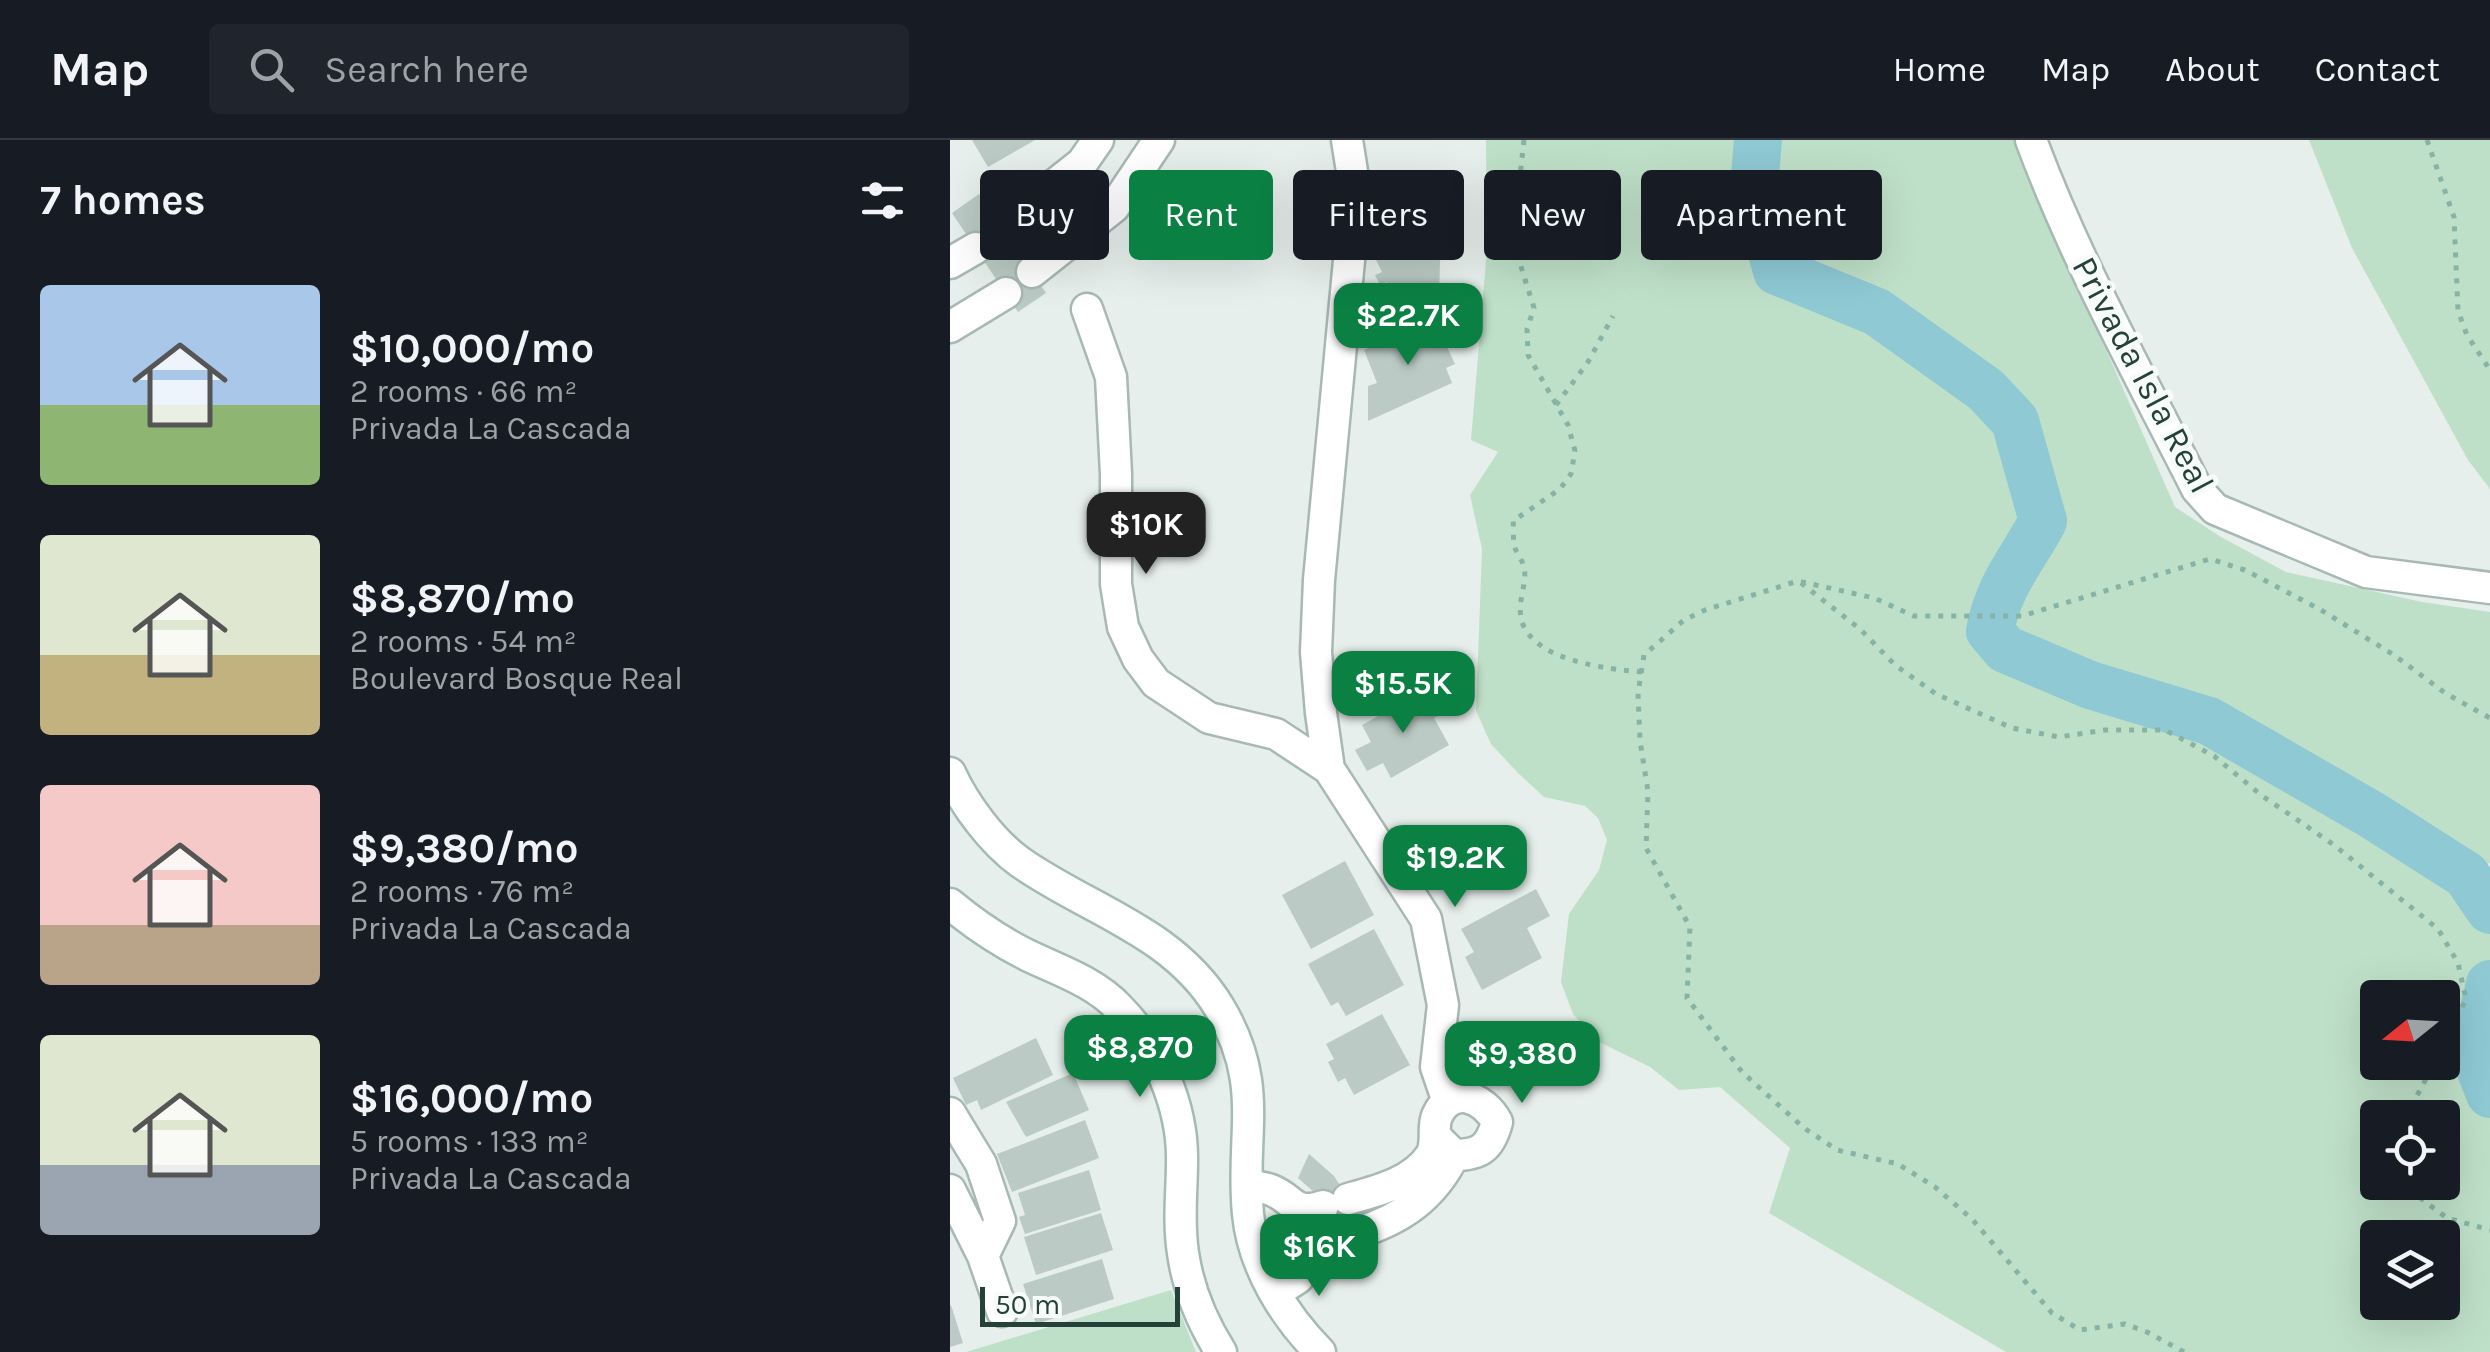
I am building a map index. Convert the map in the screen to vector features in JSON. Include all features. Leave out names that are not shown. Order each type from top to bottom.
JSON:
[{"type":"street","points":[[1073,170],[1098,140]]},
{"type":"street","points":[[1032,272],[1114,206],[1159,140]]},
{"type":"street","points":[[1329,770],[1316,652],[1319,580],[1354,218],[1354,184],[1347,140]]},
{"type":"street","name":"Privada Isla Real","points":[[2031,140],[2060,217],[2092,284],[2197,489],[2215,509],[2366,572],[2490,588]]},
{"type":"street","points":[[950,326],[1006,293]]},
{"type":"street","points":[[1088,309],[1112,377],[1116,584],[1123,627],[1138,659],[1156,682],[1209,718],[1276,734],[1329,770],[1426,920],[1443,1005],[1436,1067],[1448,1102]]},
{"type":"street","points":[[950,773],[982,824],[1018,860],[1147,935],[1180,959],[1208,990],[1230,1025],[1244,1064],[1250,1105],[1246,1184],[1254,1243],[1275,1293],[1301,1333],[1320,1352]]},
{"type":"street","points":[[950,904],[975,926],[1074,975],[1119,1007],[1152,1051],[1174,1102],[1182,1156],[1179,1212],[1183,1254],[1194,1296],[1221,1352]]},
{"type":"street","points":[[1275,1293],[1298,1278],[1335,1240],[1412,1207],[1441,1181],[1445,1145],[1436,1117],[1448,1102],[1469,1096],[1488,1104],[1496,1122],[1492,1142],[1475,1154],[1445,1145]]},
{"type":"street","points":[[950,1112],[982,1164],[1000,1221],[983,1256]]},
{"type":"street","points":[[1246,1184],[1268,1188],[1294,1206],[1326,1206],[1408,1178],[1445,1145]]},
{"type":"street","points":[[950,1190],[983,1256],[1002,1311]]},
{"type":"street","points":[[1326,1206],[1335,1240]]},
{"type":"path","points":[[1524,140],[1520,186],[1508,225],[1534,308],[1527,328],[1528,354],[1568,425],[1576,451],[1571,474],[1560,489],[1513,521],[1514,547],[1525,569],[1519,598],[1523,624],[1536,640],[1574,662],[1642,672]]},
{"type":"path","points":[[2427,140],[2454,217],[2458,311],[2467,335],[2490,370]]},
{"type":"path","points":[[1556,405],[1588,362],[1613,316]]},
{"type":"path","points":[[2184,1352],[2124,1324],[2080,1330],[2052,1313],[1972,1218],[1934,1187],[1898,1164],[1836,1150],[1804,1128],[1742,1072],[1687,998],[1690,927],[1646,848],[1648,791],[1638,693],[1644,655],[1684,620],[1798,581],[1874,598],[1914,616],[2022,616],[2210,559],[2246,570],[2320,610],[2394,655],[2445,693],[2490,718]]},
{"type":"path","points":[[1798,581],[1860,630],[1894,665],[1936,694],[2012,728],[2059,736],[2106,730],[2164,730],[2214,756],[2261,795],[2334,845],[2438,930],[2458,963],[2466,999],[2460,1011]]},
{"type":"path","points":[[2424,1200],[2448,1218],[2490,1230]]},
{"type":"green space","points":[[1486,140],[2014,140],[2175,507],[2286,572],[2422,602],[2490,612],[2490,863],[2466,876],[2490,910],[2490,984],[2474,1053],[2490,1094],[2490,1352],[2006,1352],[1769,1213],[1790,1148],[1720,1087],[1679,1090],[1650,1067],[1597,1041],[1573,1014],[1561,982],[1569,914],[1599,870],[1607,840],[1598,818],[1585,806],[1544,797],[1518,773],[1491,744],[1476,711],[1482,549],[1470,495],[1498,452],[1471,440],[1486,260],[1621,260],[1621,170],[1486,170]]},
{"type":"green space","points":[[2309,140],[2490,140],[2490,489],[2468,460],[2352,248]]},
{"type":"green space","points":[[1171,1290],[1196,1352],[966,1352]]},
{"type":"building","points":[[972,140],[1035,140],[988,167]]},
{"type":"building","points":[[980,195],[980,255],[952,213]]},
{"type":"building","points":[[983,260],[1024,260],[1046,293],[1018,312]]},
{"type":"building","points":[[1376,260],[1440,260],[1439,297],[1401,314],[1400,310],[1391,314],[1379,289],[1387,282],[1380,285],[1375,275],[1382,272]]},
{"type":"building","points":[[1433,317],[1455,364],[1446,368],[1452,383],[1368,421],[1368,386],[1377,383],[1364,350]]},
{"type":"building","points":[[1420,693],[1423,699],[1430,695],[1441,715],[1434,718],[1449,745],[1391,778],[1383,763],[1367,771],[1355,750],[1371,742],[1362,725]]},
{"type":"building","points":[[1345,861],[1374,915],[1311,949],[1282,895]]},
{"type":"building","points":[[1536,889],[1550,916],[1527,928],[1542,958],[1482,990],[1465,957],[1474,952],[1461,929]]},
{"type":"building","points":[[1374,929],[1404,985],[1346,1016],[1338,1002],[1331,1006],[1308,964]]},
{"type":"building","points":[[1382,1014],[1410,1065],[1354,1095],[1345,1078],[1338,1082],[1328,1062],[1334,1059],[1326,1044]]},
{"type":"building","points":[[1036,1038],[1053,1075],[981,1110],[977,1100],[966,1105],[953,1078]]},
{"type":"building","points":[[1073,1073],[1089,1110],[1026,1137],[1006,1102]]},
{"type":"building","points":[[1085,1120],[1099,1158],[1012,1192],[997,1154]]},
{"type":"building","points":[[1309,1154],[1334,1176],[1350,1201],[1357,1230],[1356,1250],[1330,1255],[1326,1211],[1315,1193],[1298,1178]]},
{"type":"building","points":[[1089,1170],[1101,1210],[1025,1234],[1019,1217],[1025,1215],[1018,1193]]},
{"type":"building","points":[[1101,1213],[1113,1250],[1036,1275],[1024,1237]]},
{"type":"building","points":[[1102,1259],[1114,1299],[1036,1324],[1023,1284]]},
{"type":"building","points":[[950,1306],[963,1343],[950,1347]]},
{"type":"waterway","points":[[1758,140],[1754,188],[1777,271],[1877,312],[1986,390],[2015,421],[2043,521],[2005,587],[1994,615],[1990,631],[2005,649],[2090,685],[2209,721],[2372,815],[2466,875],[2490,910]]},
{"type":"waterway","points":[[2490,984],[2474,1053],[2490,1094]]}]
